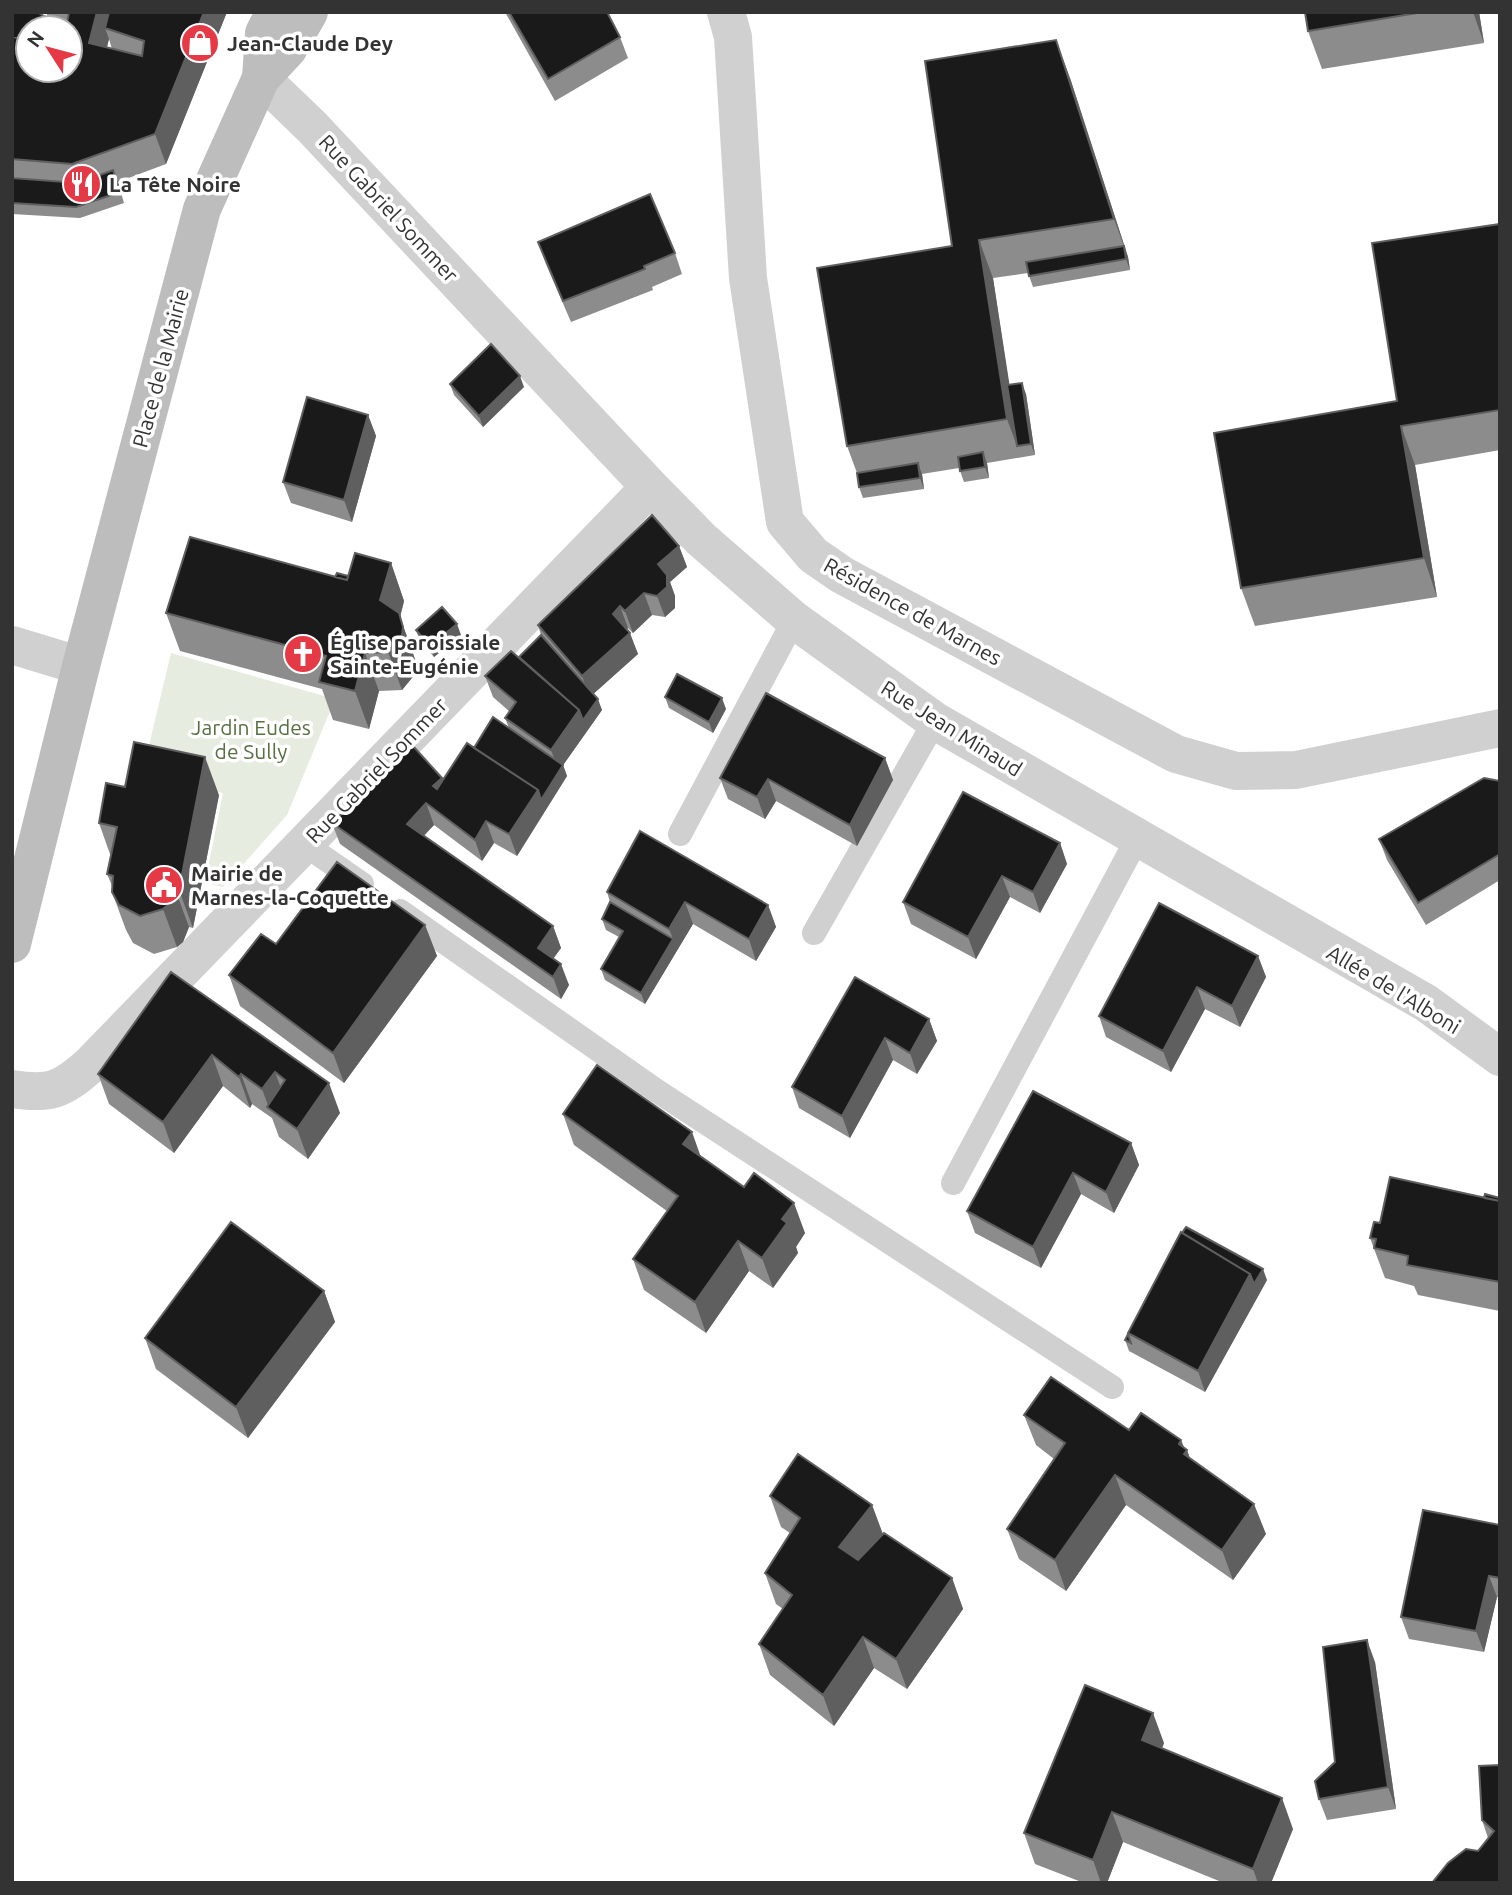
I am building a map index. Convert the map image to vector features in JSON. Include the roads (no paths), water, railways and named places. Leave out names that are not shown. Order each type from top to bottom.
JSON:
[{"type":"main road","points":[[261,78],[264,33],[275,12]]},
{"type":"main road","points":[[261,78],[288,49],[309,12]]},
{"type":"main road","name":"Place de la Mairie","points":[[12,944],[81,666],[202,209],[261,78]]},
{"type":"street","name":"Résidence de Marnes","points":[[726,12],[733,37],[748,278],[785,522],[813,555],[842,575],[1176,754],[1236,771],[1296,770],[1500,728]]},
{"type":"street","name":"Rue Gabriel Sommer","points":[[12,1089],[39,1093],[66,1086],[650,487],[312,127],[261,78]]},
{"type":"street","name":"Rue Jean Minaud","points":[[650,487],[702,540],[794,620],[935,722],[1286,925]]},
{"type":"street","points":[[12,645],[81,666]]},
{"type":"street","name":"Allée de l'Alboni","points":[[1286,925],[1426,1003],[1500,1057]]},
{"type":"lane","points":[[680,834],[794,620]]},
{"type":"lane","points":[[814,933],[935,722]]},
{"type":"lane","points":[[953,1183],[1137,839]]},
{"type":"lane","points":[[304,844],[657,1091],[1112,1387]]},
{"type":"place","name":"Jean-Claude Dey","points":[[200,43]]},
{"type":"place","name":"La Tête Noire","points":[[82,184]]},
{"type":"place","name":"Église paroissiale Sainte-Eugénie","points":[[303,654]]},
{"type":"place","name":"Mairie de Marnes-la-Coquette","points":[[164,885]]},
{"type":"park label","name":"Jardin Eudes de Sully","points":[[251,739]]}]
